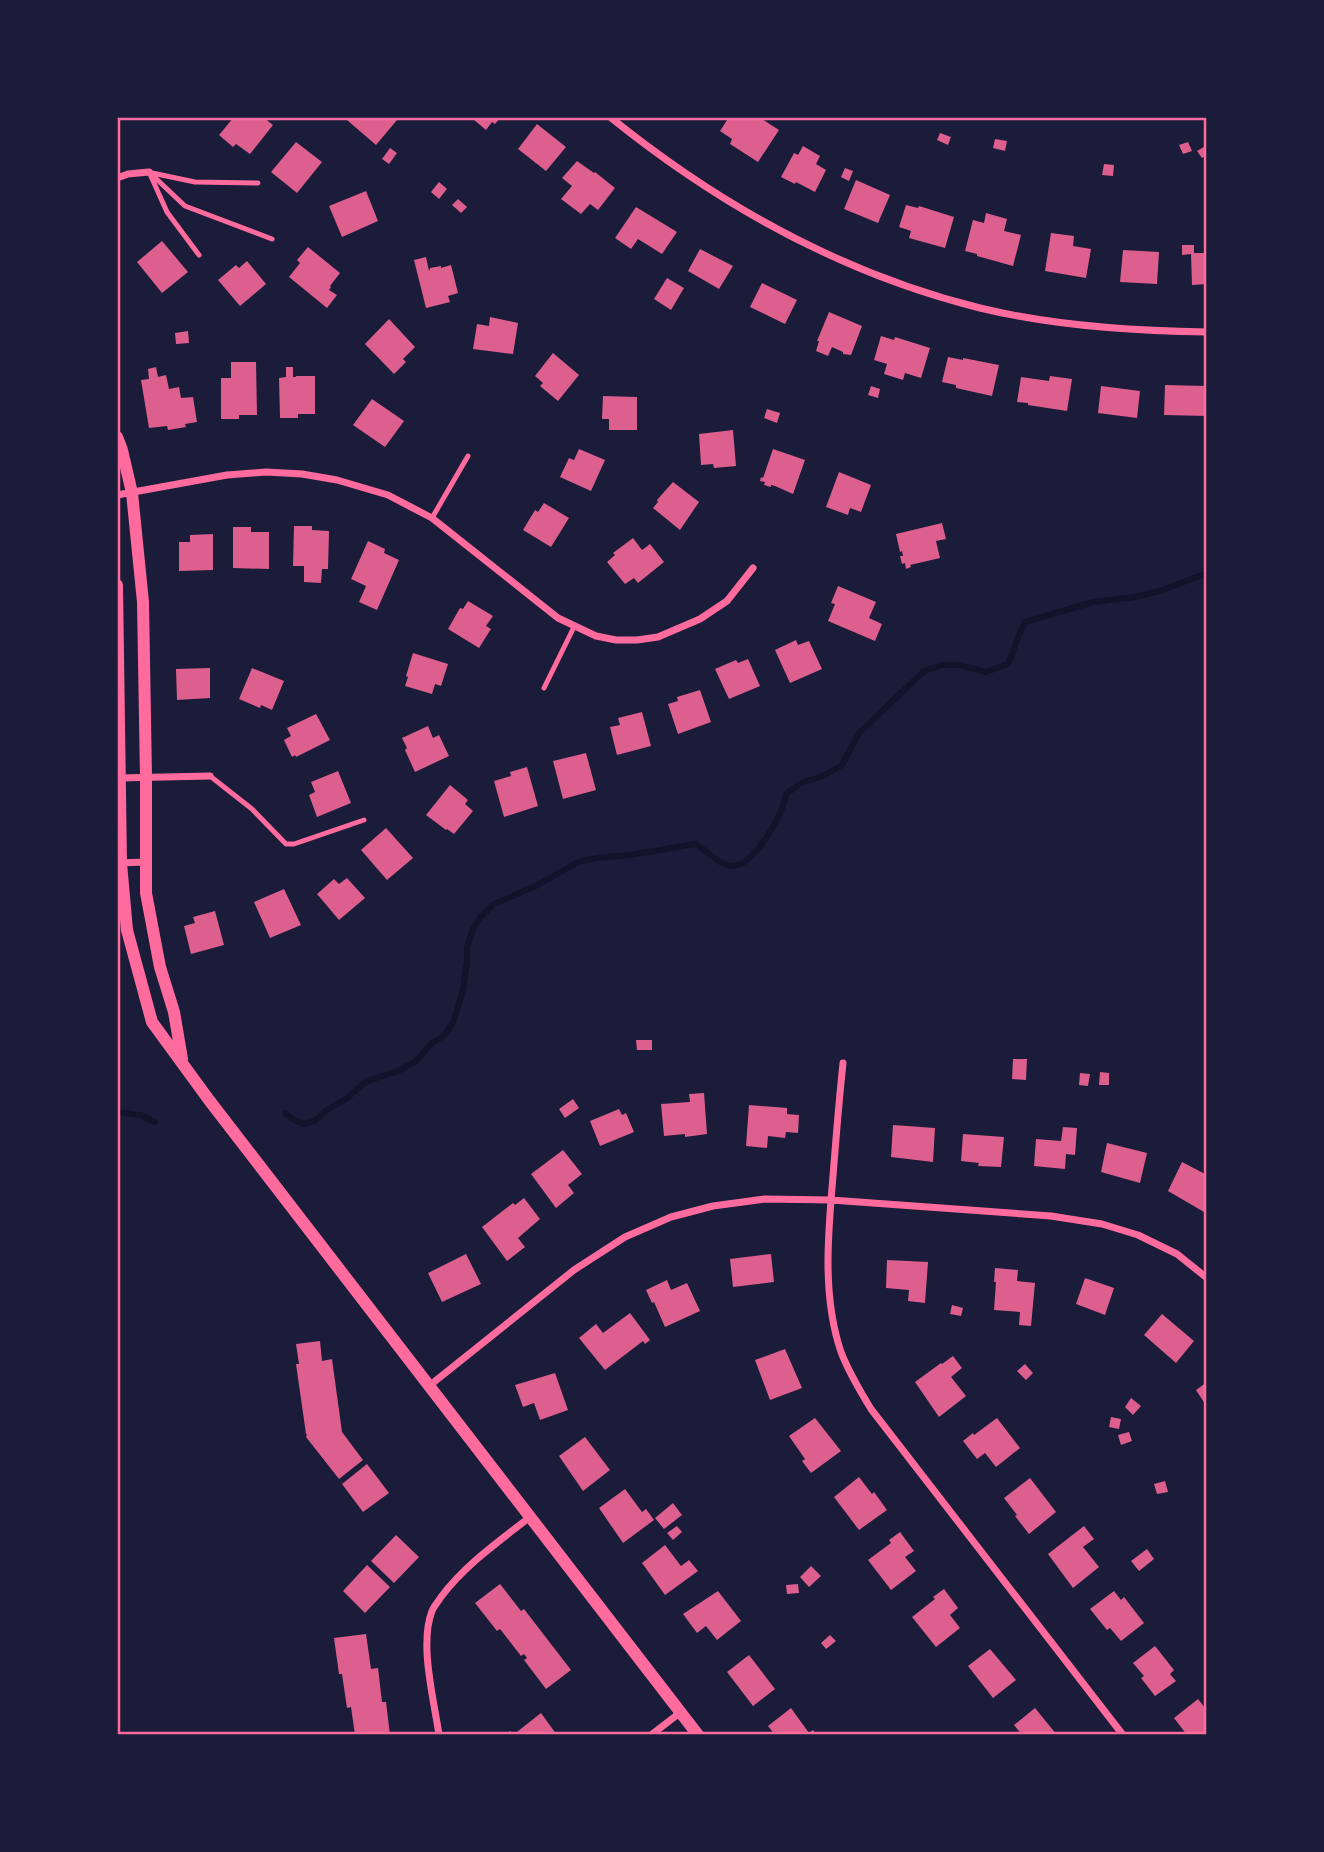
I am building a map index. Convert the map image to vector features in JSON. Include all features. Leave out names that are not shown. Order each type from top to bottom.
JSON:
[{"type":"street","points":[[610,117],[649,149],[713,193],[775,229],[835,258],[910,288],[981,308],[1055,322],[1144,331],[1207,332]]},
{"type":"street","points":[[117,178],[149,172]]},
{"type":"street","points":[[117,437],[132,493],[143,602],[146,893],[183,1063]]},
{"type":"street","points":[[117,495],[227,475],[266,472],[337,480],[388,495],[432,518],[558,618],[596,636],[616,640],[658,637],[700,619],[727,601],[753,568]]},
{"type":"street","points":[[117,585],[119,863],[127,930],[152,1022],[209,1100],[698,1735]]},
{"type":"street","points":[[118,778],[210,776]]},
{"type":"street","points":[[119,863],[145,862]]},
{"type":"street","points":[[843,1063],[827,1273],[832,1314],[841,1350],[853,1381],[871,1409],[1122,1735]]},
{"type":"street","points":[[429,1386],[575,1270],[625,1237],[671,1217],[713,1206],[765,1199],[831,1200],[1051,1216],[1102,1224],[1138,1235],[1177,1254],[1207,1278]]},
{"type":"street","points":[[439,1735],[426,1655],[427,1630],[432,1609],[474,1561],[530,1517]]},
{"type":"street","points":[[651,1735],[681,1712]]},
{"type":"lane","points":[[149,172],[195,182],[258,183]]},
{"type":"lane","points":[[149,172],[185,206],[272,239]]},
{"type":"lane","points":[[149,172],[167,212],[199,254]]},
{"type":"lane","points":[[432,518],[468,456]]},
{"type":"lane","points":[[544,688],[574,627]]},
{"type":"lane","points":[[210,776],[251,809],[286,844],[294,844],[364,820]]},
{"type":"building","points":[[234,117],[263,117],[273,125],[250,154],[236,144],[233,147],[219,135]]},
{"type":"building","points":[[349,117],[393,117],[397,120],[376,145],[347,120]]},
{"type":"building","points":[[474,117],[501,117],[495,124],[492,122],[486,130]]},
{"type":"building","points":[[729,117],[759,117],[779,130],[758,162],[730,144],[732,139],[720,131]]},
{"type":"building","points":[[537,124],[566,147],[546,171],[518,149]]},
{"type":"building","points":[[940,133],[951,137],[948,145],[937,140]]},
{"type":"building","points":[[995,139],[1007,141],[1005,151],[993,148]]},
{"type":"building","points":[[296,142],[322,162],[297,193],[271,172]]},
{"type":"building","points":[[1188,142],[1192,151],[1183,154],[1179,145]]},
{"type":"building","points":[[1207,145],[1207,155],[1202,158],[1197,151]]},
{"type":"building","points":[[803,146],[820,156],[816,164],[826,170],[815,192],[781,177],[794,153],[798,155]]},
{"type":"building","points":[[390,148],[397,153],[389,164],[382,159]]},
{"type":"building","points":[[577,161],[615,188],[598,210],[590,204],[581,214],[561,199],[572,186],[562,178]]},
{"type":"building","points":[[1104,164],[1114,165],[1113,176],[1102,175]]},
{"type":"building","points":[[845,168],[853,171],[849,181],[841,177]]},
{"type":"building","points":[[856,180],[890,195],[878,223],[844,209]]},
{"type":"building","points":[[439,182],[447,189],[439,199],[431,192]]},
{"type":"building","points":[[366,191],[378,221],[342,237],[329,206]]},
{"type":"building","points":[[458,199],[467,207],[461,213],[452,205]]},
{"type":"building","points":[[906,205],[919,206],[954,217],[945,248],[909,238],[911,231],[899,227]]},
{"type":"building","points":[[636,207],[677,232],[662,254],[638,239],[631,249],[615,238]]},
{"type":"building","points":[[986,213],[1007,219],[1004,231],[1021,235],[1013,266],[965,251],[973,220],[984,223]]},
{"type":"building","points":[[1051,233],[1074,236],[1073,246],[1091,249],[1086,278],[1045,271]]},
{"type":"building","points":[[162,241],[188,272],[162,293],[137,262]]},
{"type":"building","points":[[1182,245],[1194,245],[1194,253],[1207,253],[1207,284],[1192,285],[1191,254],[1182,255]]},
{"type":"building","points":[[308,247],[340,273],[329,290],[337,295],[327,308],[289,277],[300,263],[297,260]]},
{"type":"building","points":[[700,249],[733,266],[719,289],[688,271]]},
{"type":"building","points":[[1123,250],[1159,252],[1157,284],[1120,282]]},
{"type":"building","points":[[426,257],[429,271],[430,268],[451,265],[458,293],[448,296],[450,302],[426,308],[414,260]]},
{"type":"building","points":[[247,261],[266,284],[240,306],[218,280],[236,265],[239,268]]},
{"type":"building","points":[[667,278],[684,288],[671,310],[654,299]]},
{"type":"building","points":[[762,283],[797,300],[785,324],[750,307]]},
{"type":"building","points":[[829,312],[862,326],[851,355],[843,354],[832,347],[828,356],[816,351],[817,341]]},
{"type":"building","points":[[490,317],[518,323],[513,354],[473,349],[477,324],[489,326]]},
{"type":"building","points":[[389,319],[415,347],[403,359],[406,362],[394,374],[365,344]]},
{"type":"building","points":[[188,331],[189,343],[176,344],[175,333]]},
{"type":"building","points":[[881,336],[894,340],[895,337],[930,348],[921,378],[905,373],[903,380],[884,374],[887,364],[874,360]]},
{"type":"building","points":[[553,353],[579,375],[558,401],[540,386],[543,383],[535,376]]},
{"type":"building","points":[[948,357],[999,365],[992,396],[942,382]]},
{"type":"building","points":[[231,362],[256,362],[257,415],[221,419],[221,378],[231,378]]},
{"type":"building","points":[[156,367],[158,377],[166,375],[169,389],[179,387],[181,398],[193,397],[197,422],[168,430],[167,426],[149,428],[141,380],[149,379],[148,369]]},
{"type":"building","points":[[286,367],[293,367],[293,377],[315,376],[315,414],[280,418],[279,378],[286,377]]},
{"type":"building","points":[[1050,376],[1072,379],[1067,411],[1017,402],[1021,377],[1049,381]]},
{"type":"building","points":[[1165,385],[1207,386],[1207,416],[1164,415]]},
{"type":"building","points":[[871,386],[880,389],[878,398],[868,395]]},
{"type":"building","points":[[1101,386],[1140,391],[1137,418],[1098,413]]},
{"type":"building","points":[[603,396],[637,397],[637,430],[609,430],[609,419],[602,419]]},
{"type":"building","points":[[372,399],[404,421],[385,447],[353,425]]},
{"type":"building","points":[[767,409],[780,413],[777,423],[764,418]]},
{"type":"building","points":[[733,430],[736,466],[714,468],[713,464],[701,465],[699,434]]},
{"type":"building","points":[[579,449],[605,460],[591,491],[560,477],[569,458],[574,460]]},
{"type":"building","points":[[773,449],[805,460],[793,494],[775,486],[764,485],[765,482],[760,481]]},
{"type":"building","points":[[839,472],[871,485],[861,512],[850,508],[848,515],[826,507]]},
{"type":"building","points":[[673,482],[699,502],[680,530],[653,508]]},
{"type":"building","points":[[544,503],[569,518],[551,547],[523,530],[535,510],[538,512]]},
{"type":"building","points":[[942,523],[946,539],[936,541],[940,558],[910,565],[911,567],[906,569],[905,563],[902,564],[902,551],[900,552],[896,534]]},
{"type":"building","points":[[294,526],[312,526],[312,530],[329,531],[328,569],[322,569],[321,583],[304,582],[304,566],[293,566]]},
{"type":"building","points":[[233,527],[251,527],[251,532],[269,532],[269,569],[233,568]]},
{"type":"building","points":[[213,534],[213,570],[179,571],[179,542],[190,542],[190,535]]},
{"type":"building","points":[[633,538],[642,550],[650,544],[664,562],[638,583],[634,578],[625,584],[607,562],[615,555],[613,553]]},
{"type":"building","points":[[368,541],[399,560],[377,610],[359,602],[366,586],[351,579]]},
{"type":"building","points":[[838,586],[876,602],[869,618],[882,624],[875,641],[828,621]]},
{"type":"building","points":[[468,601],[493,616],[486,626],[491,629],[479,648],[448,629],[460,608],[463,609]]},
{"type":"building","points":[[796,640],[798,645],[809,641],[822,669],[790,683],[775,650]]},
{"type":"building","points":[[413,653],[448,664],[441,686],[435,684],[432,694],[405,686]]},
{"type":"building","points":[[748,659],[760,686],[729,699],[715,669],[736,660],[738,663]]},
{"type":"building","points":[[210,668],[210,698],[177,700],[176,669]]},
{"type":"building","points":[[252,668],[284,681],[272,710],[239,699]]},
{"type":"building","points":[[700,690],[711,722],[678,734],[668,704],[678,701],[677,697]]},
{"type":"building","points":[[642,712],[651,746],[617,755],[610,727],[620,725],[618,718]]},
{"type":"building","points":[[316,714],[330,740],[292,757],[284,740],[291,736],[287,728]]},
{"type":"building","points":[[428,726],[433,738],[439,735],[449,756],[415,772],[402,738]]},
{"type":"building","points":[[586,753],[596,790],[563,799],[553,761]]},
{"type":"building","points":[[527,767],[538,806],[504,817],[494,781]]},
{"type":"building","points":[[338,771],[351,803],[317,817],[309,795],[315,792],[311,782]]},
{"type":"building","points":[[450,785],[468,800],[465,804],[473,811],[454,834],[426,815]]},
{"type":"building","points":[[386,828],[413,858],[387,880],[361,850]]},
{"type":"building","points":[[347,878],[365,898],[339,920],[317,894],[334,879],[339,884]]},
{"type":"building","points":[[284,889],[301,925],[270,938],[254,902]]},
{"type":"building","points":[[215,911],[224,945],[191,954],[184,926],[195,923],[193,917]]},
{"type":"building","points":[[636,1040],[652,1040],[652,1050],[637,1050]]},
{"type":"building","points":[[1013,1059],[1027,1059],[1026,1080],[1012,1079]]},
{"type":"building","points":[[1100,1072],[1109,1073],[1109,1085],[1099,1085]]},
{"type":"building","points":[[1080,1073],[1090,1074],[1088,1086],[1079,1085]]},
{"type":"building","points":[[704,1093],[707,1134],[664,1136],[661,1104],[690,1102],[689,1094]]},
{"type":"building","points":[[573,1099],[579,1108],[565,1118],[559,1109]]},
{"type":"building","points":[[749,1105],[787,1108],[787,1114],[799,1115],[798,1133],[786,1132],[785,1138],[768,1136],[767,1148],[746,1146]]},
{"type":"building","points":[[619,1109],[622,1115],[626,1113],[634,1132],[600,1146],[590,1121]]},
{"type":"building","points":[[893,1125],[935,1128],[933,1162],[891,1157]]},
{"type":"building","points":[[1063,1127],[1077,1128],[1075,1155],[1066,1154],[1065,1169],[1034,1166],[1036,1139],[1061,1141]]},
{"type":"building","points":[[963,1134],[1004,1137],[1001,1167],[978,1166],[979,1163],[961,1161]]},
{"type":"building","points":[[1107,1143],[1147,1153],[1140,1183],[1101,1172]]},
{"type":"building","points":[[563,1150],[582,1174],[568,1185],[574,1193],[556,1208],[531,1174]]},
{"type":"building","points":[[1182,1162],[1207,1175],[1207,1207],[1204,1212],[1168,1191]]},
{"type":"building","points":[[524,1198],[540,1219],[518,1238],[525,1247],[507,1261],[482,1227],[513,1203],[515,1205]]},
{"type":"building","points":[[466,1254],[481,1284],[442,1302],[428,1273]]},
{"type":"building","points":[[771,1254],[774,1282],[733,1287],[730,1259]]},
{"type":"building","points":[[887,1260],[928,1262],[925,1303],[908,1301],[909,1290],[886,1288]]},
{"type":"building","points":[[995,1268],[1018,1270],[1017,1281],[1035,1283],[1031,1326],[1019,1325],[1020,1312],[994,1310]]},
{"type":"building","points":[[1085,1278],[1114,1288],[1105,1315],[1076,1304]]},
{"type":"building","points":[[667,1280],[671,1290],[687,1283],[700,1311],[665,1327],[646,1290]]},
{"type":"building","points":[[952,1305],[963,1308],[961,1316],[950,1314]]},
{"type":"building","points":[[630,1313],[650,1340],[645,1344],[643,1341],[605,1370],[579,1338],[596,1324],[603,1333]]},
{"type":"building","points":[[1162,1314],[1194,1341],[1176,1363],[1144,1335]]},
{"type":"building","points":[[320,1341],[322,1361],[332,1359],[342,1432],[363,1460],[339,1479],[306,1437],[296,1364],[299,1364],[296,1344]]},
{"type":"building","points":[[785,1349],[802,1388],[770,1400],[755,1360]]},
{"type":"building","points":[[953,1356],[962,1368],[951,1377],[966,1396],[939,1417],[915,1382]]},
{"type":"building","points":[[1025,1364],[1033,1373],[1026,1380],[1017,1371]]},
{"type":"building","points":[[555,1373],[568,1410],[540,1420],[534,1403],[523,1407],[515,1385]]},
{"type":"building","points":[[1207,1382],[1207,1407],[1196,1390]]},
{"type":"building","points":[[1131,1398],[1141,1406],[1133,1415],[1125,1407]]},
{"type":"building","points":[[1111,1417],[1121,1419],[1119,1429],[1109,1427]]},
{"type":"building","points":[[815,1418],[841,1451],[811,1473],[789,1436]]},
{"type":"building","points":[[997,1418],[1020,1448],[996,1467],[985,1453],[977,1459],[963,1441]]},
{"type":"building","points":[[1129,1432],[1132,1441],[1121,1445],[1118,1435]]},
{"type":"building","points":[[585,1437],[610,1470],[583,1491],[559,1456]]},
{"type":"building","points":[[367,1464],[389,1493],[363,1512],[342,1484]]},
{"type":"building","points":[[859,1477],[887,1510],[859,1530],[834,1497]]},
{"type":"building","points":[[1030,1478],[1056,1512],[1029,1534],[1004,1498]]},
{"type":"building","points":[[1165,1481],[1168,1492],[1157,1494],[1154,1484]]},
{"type":"building","points":[[625,1489],[642,1512],[646,1509],[654,1520],[623,1543],[599,1508]]},
{"type":"building","points":[[673,1503],[682,1515],[664,1529],[655,1518]]},
{"type":"building","points":[[677,1526],[682,1532],[673,1540],[667,1533]]},
{"type":"building","points":[[1084,1526],[1094,1539],[1083,1547],[1099,1567],[1073,1588],[1048,1554]]},
{"type":"building","points":[[900,1532],[914,1551],[905,1557],[916,1571],[891,1590],[868,1560],[891,1543],[889,1540]]},
{"type":"building","points":[[396,1535],[419,1557],[394,1583],[371,1561]]},
{"type":"building","points":[[665,1545],[681,1566],[689,1560],[698,1571],[665,1595],[642,1563]]},
{"type":"building","points":[[1147,1549],[1154,1559],[1139,1571],[1131,1561]]},
{"type":"building","points":[[367,1565],[390,1587],[365,1613],[343,1591]]},
{"type":"building","points":[[811,1566],[821,1576],[809,1587],[800,1577]]},
{"type":"building","points":[[500,1584],[521,1611],[524,1609],[571,1670],[546,1689],[524,1660],[527,1658],[524,1654],[521,1656],[475,1603]]},
{"type":"building","points":[[798,1584],[799,1593],[787,1594],[786,1585]]},
{"type":"building","points":[[944,1589],[958,1608],[950,1615],[960,1628],[936,1647],[912,1617]]},
{"type":"building","points":[[718,1591],[741,1621],[717,1640],[706,1626],[697,1633],[683,1614]]},
{"type":"building","points":[[1114,1591],[1121,1600],[1124,1597],[1144,1623],[1121,1641],[1110,1628],[1107,1630],[1090,1609]]},
{"type":"building","points":[[366,1634],[371,1669],[378,1668],[390,1735],[355,1735],[351,1707],[347,1708],[334,1638]]},
{"type":"building","points":[[830,1635],[836,1641],[826,1649],[821,1643]]},
{"type":"building","points":[[1155,1646],[1174,1670],[1170,1674],[1176,1681],[1155,1696],[1133,1663]]},
{"type":"building","points":[[990,1649],[1016,1680],[993,1698],[968,1666]]},
{"type":"building","points":[[749,1655],[775,1689],[753,1706],[727,1672]]},
{"type":"building","points":[[1198,1699],[1207,1707],[1207,1735],[1187,1735],[1174,1718]]},
{"type":"building","points":[[791,1708],[809,1733],[813,1730],[817,1735],[775,1735],[768,1726]]},
{"type":"building","points":[[1035,1708],[1057,1735],[1022,1735],[1014,1725]]},
{"type":"building","points":[[541,1713],[557,1735],[513,1735]]},
{"type":"waterway","points":[[285,1113],[303,1124],[315,1121],[363,1084],[415,1062],[431,1044],[445,1035],[454,1020],[463,990],[467,947],[473,929],[494,904],[534,887],[578,862],[596,858],[695,844],[723,863],[733,866],[742,863],[767,837],[780,813],[786,794],[801,783],[823,776],[842,765],[859,733],[924,671],[942,665],[959,665],[986,672],[1008,664],[1025,622],[1093,602],[1160,591],[1207,573]]},
{"type":"waterway","points":[[117,1112],[140,1115],[155,1122]]}]
